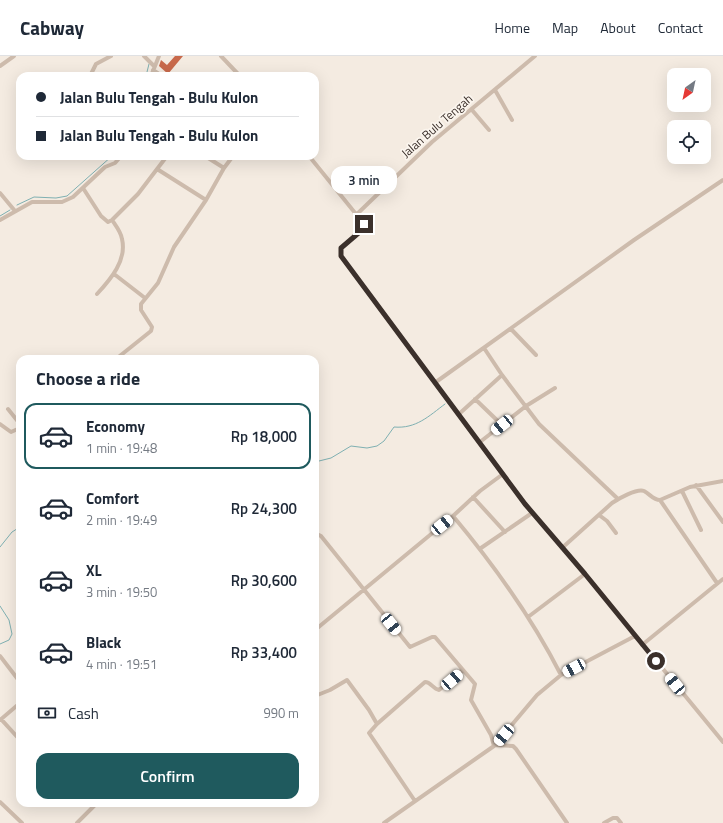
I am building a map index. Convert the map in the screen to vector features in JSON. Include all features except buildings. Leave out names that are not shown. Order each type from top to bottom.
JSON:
[{"type":"street","points":[[0,66],[14,56]]},
{"type":"street","points":[[92,72],[96,64],[111,56]]},
{"type":"street","points":[[144,56],[158,72]]},
{"type":"street","points":[[152,72],[159,56]]},
{"type":"street","points":[[221,56],[234,72]]},
{"type":"street","name":"Jalan Bulu Tengah","points":[[356,215],[432,142],[535,56]]},
{"type":"street","points":[[494,90],[512,120]]},
{"type":"street","points":[[472,110],[489,130]]},
{"type":"street","points":[[0,220],[34,201],[62,202],[73,197],[105,167],[115,163],[118,160]]},
{"type":"street","points":[[83,188],[104,220],[108,222],[112,220],[138,194],[164,160]]},
{"type":"street","points":[[211,160],[224,168]]},
{"type":"street","points":[[121,355],[152,329],[140,308],[145,298],[158,283],[174,247],[206,200],[230,160]]},
{"type":"street","points":[[312,160],[362,222],[364,228],[342,246],[340,250],[341,256],[532,513],[585,574],[723,742]]},
{"type":"street","points":[[157,169],[206,200]]},
{"type":"street","points":[[436,382],[628,244],[723,180]]},
{"type":"street","points":[[0,192],[15,211]]},
{"type":"street","points":[[97,294],[114,274],[121,260],[123,246],[121,234],[112,220]]},
{"type":"street","points":[[114,274],[145,298]]},
{"type":"street","points":[[511,329],[536,355]]},
{"type":"street","points":[[484,348],[502,375],[539,424],[618,499]]},
{"type":"street","points":[[459,414],[502,375]]},
{"type":"street","points":[[480,442],[526,406],[555,388]]},
{"type":"street","points":[[475,399],[502,425]]},
{"type":"street","points":[[8,409],[16,419]]},
{"type":"street","points":[[0,424],[11,432],[16,430]]},
{"type":"street","points":[[319,627],[453,516],[473,497],[503,474]]},
{"type":"street","points":[[562,548],[618,499],[640,490],[655,500],[660,500],[696,485],[723,481]]},
{"type":"street","points":[[696,485],[723,522]]},
{"type":"street","points":[[682,491],[700,530]]},
{"type":"street","points":[[473,497],[505,532]]},
{"type":"street","points":[[660,500],[717,583]]},
{"type":"street","points":[[480,548],[532,513]]},
{"type":"street","points":[[599,515],[607,521],[616,533]]},
{"type":"street","points":[[453,516],[480,548],[528,617],[548,648],[561,675]]},
{"type":"street","points":[[319,535],[410,647],[434,636],[475,684],[471,700],[491,735],[495,746]]},
{"type":"street","points":[[528,617],[585,574]]},
{"type":"street","points":[[642,645],[723,579]]},
{"type":"street","points":[[384,823],[495,746],[537,694],[561,675],[635,636]]},
{"type":"street","points":[[0,656],[16,677]]},
{"type":"street","points":[[415,801],[369,734],[370,731],[425,682],[439,690],[462,670]]},
{"type":"street","points":[[319,694],[347,680],[369,710],[377,724]]},
{"type":"street","points":[[16,706],[0,719],[16,736]]},
{"type":"street","points":[[495,746],[513,746],[516,749],[567,823]]},
{"type":"street","points":[[0,802],[22,823]]},
{"type":"street","points":[[77,823],[93,807]]},
{"type":"street","points":[[604,823],[613,818],[621,823]]},
{"type":"waterway","points":[[147,72],[149,64]]},
{"type":"waterway","points":[[17,205],[34,197],[56,198],[67,196],[108,160]]},
{"type":"waterway","points":[[0,216],[10,210]]},
{"type":"waterway","points":[[319,461],[331,458],[351,446],[367,448],[377,446],[384,441],[394,427],[416,424],[445,404]]},
{"type":"waterway","points":[[0,547],[12,532],[16,530]]},
{"type":"waterway","points":[[0,606],[9,620],[12,634],[9,640],[0,644]]},
{"type":"route","points":[[364,224],[364,228],[362,230],[343,245],[340,250],[341,256],[468,425],[525,504],[585,574],[656,661]]}]
